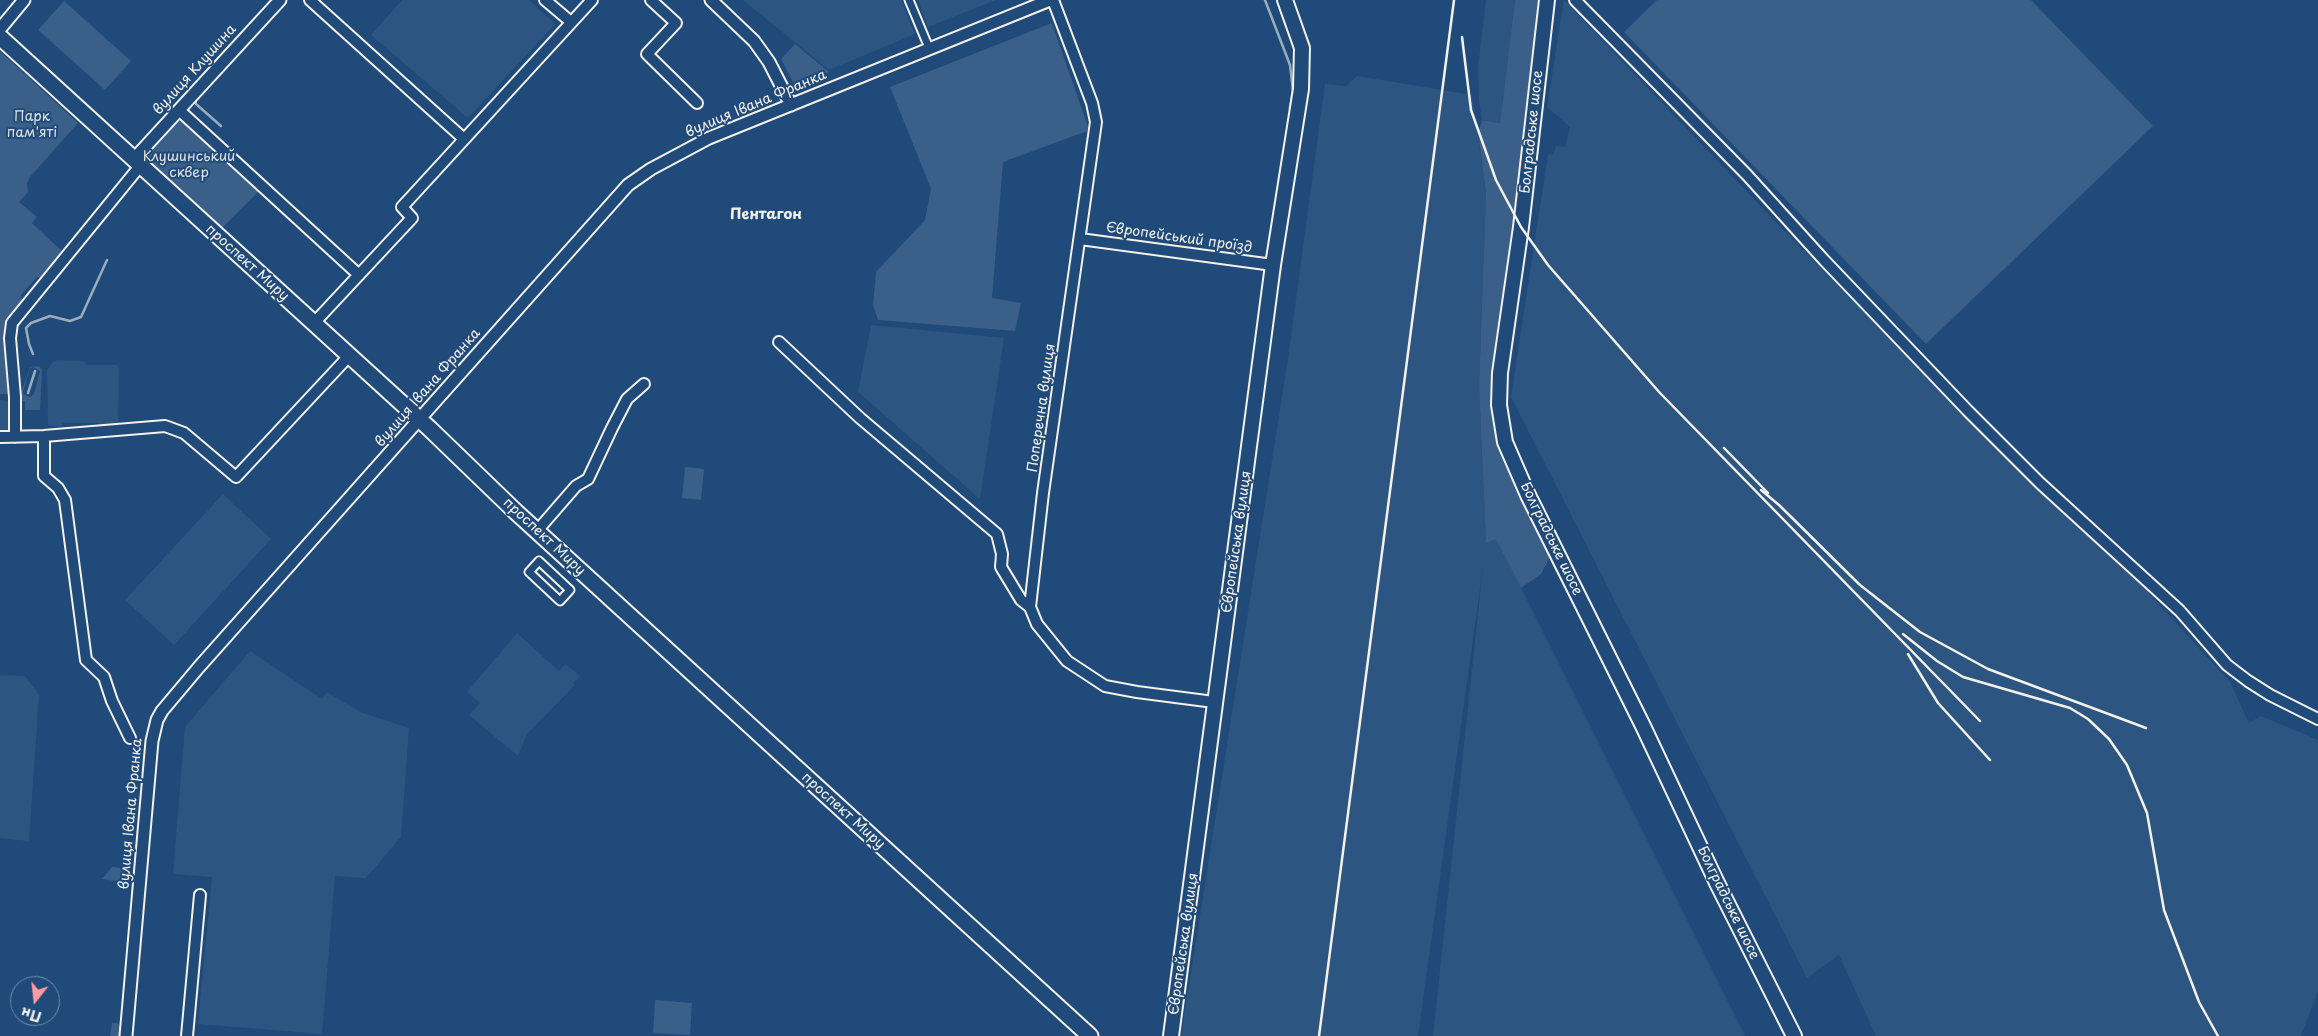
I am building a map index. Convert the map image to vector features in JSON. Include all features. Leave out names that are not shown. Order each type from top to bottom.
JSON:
[{"type":"main road","name":"Європейська вулиця","points":[[1171,1036],[1214,702],[1241,520],[1273,264],[1301,89],[1302,48],[1285,0]]},
{"type":"main road","name":"Болградське шосе","points":[[1547,0],[1522,218],[1500,373],[1499,405],[1505,442],[1528,494],[1588,613],[1717,883],[1794,1036]]},
{"type":"main road","name":"проспект Миру","points":[[0,37],[1090,1036]]},
{"type":"street","points":[[0,29],[24,0]]},
{"type":"street","name":"вулиця Клушина","points":[[136,163],[179,110],[280,0]]},
{"type":"street","points":[[310,0],[464,139]]},
{"type":"street","points":[[545,0],[571,22]]},
{"type":"street","points":[[314,323],[412,218],[402,207],[592,0]]},
{"type":"street","points":[[651,0],[676,23],[647,54],[698,103]]},
{"type":"street","points":[[711,0],[754,41],[769,62],[791,105]]},
{"type":"street","points":[[909,0],[929,48]]},
{"type":"street","name":"вулиця Івана Франка","points":[[126,1036],[152,741],[157,720],[199,667],[628,185],[650,169],[709,138],[1051,0]]},
{"type":"street","name":"Поперечна вулиця","points":[[1030,607],[1043,493],[1096,122],[1092,103],[1051,0]]},
{"type":"street","points":[[1575,0],[1747,175],[1824,260],[2018,461],[2180,611],[2227,665],[2270,695],[2318,719]]},
{"type":"street","points":[[179,110],[359,275]]},
{"type":"street","points":[[15,436],[15,397],[10,338],[12,324],[136,163]]},
{"type":"street","name":"Європейський проїзд","points":[[1080,239],[1273,264]]},
{"type":"street","points":[[779,342],[860,418],[997,534],[1002,554],[1001,567],[1021,600],[1030,607],[1037,624],[1067,661],[1105,686],[1214,702]]},
{"type":"street","points":[[0,437],[44,436],[165,426],[184,433],[236,477],[349,356]]},
{"type":"street","points":[[537,530],[576,486],[588,479],[627,399],[644,384]]},
{"type":"street","points":[[44,436],[44,476],[58,488],[65,500],[86,660],[104,677],[112,701],[130,738]]},
{"type":"street","points":[[539,561],[570,590],[560,601],[529,572],[539,561]]},
{"type":"street","points":[[187,1036],[200,894]]},
{"type":"shaded area","points":[[402,0],[529,0],[555,24],[468,118],[371,35]]},
{"type":"shaded area","points":[[743,0],[901,0],[915,34],[829,70]]},
{"type":"shaded area","points":[[918,0],[996,0],[928,27]]},
{"type":"shaded area","points":[[1486,0],[1515,0],[1500,123],[1482,120],[1479,100],[1478,68]]},
{"type":"shaded area","points":[[1564,0],[1767,213],[2052,504],[2124,566],[2230,682],[2249,723],[2261,716],[2318,740],[2318,991],[2301,1036],[1876,1036],[1839,955],[1807,978],[1511,397],[1548,154],[1553,155],[1556,146],[1565,147],[1570,127],[1547,107]]},
{"type":"shaded area","points":[[1357,76],[1472,95],[1486,193],[1479,386],[1486,542],[1496,538],[1745,1036],[1433,1036],[1483,567],[1418,1036],[1181,1036],[1288,359],[1325,84],[1346,86]]},
{"type":"shaded area","points":[[871,325],[1004,338],[980,499],[858,392]]},
{"type":"shaded area","points":[[57,360],[83,361],[87,365],[117,365],[119,370],[118,423],[112,426],[100,426],[99,423],[63,423],[61,427],[48,425],[47,370]]},
{"type":"shaded area","points":[[0,400],[10,401],[8,433],[0,433]]},
{"type":"shaded area","points":[[223,494],[271,539],[174,645],[125,600]]},
{"type":"shaded area","points":[[517,633],[559,671],[566,664],[580,676],[573,683],[575,685],[527,734],[518,756],[469,715],[480,703],[467,692]]},
{"type":"shaded area","points":[[250,651],[322,699],[327,692],[360,712],[409,728],[401,837],[366,878],[335,876],[322,1034],[198,1024],[212,877],[173,874],[185,727]]},
{"type":"shaded area","points":[[0,675],[25,676],[39,695],[29,841],[0,838]]},
{"type":"green space","points":[[1515,0],[1540,0],[1523,129],[1516,218],[1493,387],[1551,555],[1541,574],[1521,588],[1496,539],[1486,543],[1479,386],[1486,193],[1478,134],[1482,120],[1500,123]]},
{"type":"green space","points":[[1657,0],[2031,0],[2153,126],[1926,344],[1624,32]]},
{"type":"green space","points":[[64,1],[131,61],[105,90],[38,30]]},
{"type":"green space","points":[[1052,23],[1088,127],[1087,131],[1003,162],[992,298],[1021,303],[1015,331],[878,320],[873,305],[876,272],[925,220],[931,189],[890,87]]},
{"type":"green space","points":[[795,44],[829,72],[795,86],[781,59]]},
{"type":"green space","name":"Парк пам'яті","points":[[0,51],[78,123],[30,177],[27,183],[28,192],[19,202],[37,217],[32,223],[63,252],[42,278],[37,277],[21,295],[22,302],[8,323],[6,333],[10,394],[0,394]]},
{"type":"green space","name":"Клушинський сквер","points":[[179,119],[184,119],[261,189],[219,231],[144,161],[147,155]]},
{"type":"green space","points":[[38,366],[42,369],[40,410],[25,410],[25,401],[23,401],[21,393],[30,367]],"holes":[[[33,367],[40,371],[34,394],[30,397],[24,395],[23,392],[30,368]]]},
{"type":"green space","points":[[685,467],[704,469],[701,500],[682,498]]},
{"type":"green space","points":[[112,867],[123,868],[122,882],[102,879]]},
{"type":"green space","points":[[127,868],[135,875],[133,882],[126,882]]},
{"type":"green space","points":[[655,1000],[692,1003],[690,1035],[653,1033]]},
{"type":"green space","points":[[112,1023],[117,1023],[122,1027],[122,1036],[110,1036]]},
{"type":"waterway","points":[[1265,0],[1290,65],[1293,91],[1290,108]]},
{"type":"waterway","points":[[195,99],[196,104],[221,126]]},
{"type":"waterway","points":[[33,354],[26,328],[31,323],[50,316],[70,321],[81,317],[107,260]]},
{"type":"waterway","points":[[28,393],[35,371]]},
{"type":"railway","points":[[1319,1036],[1454,0]]},
{"type":"railway","points":[[1462,37],[1471,110],[1496,180],[1521,227],[1548,265],[1660,393],[1980,721]]},
{"type":"railway","points":[[1724,448],[1768,493]]},
{"type":"railway","points":[[1761,490],[1779,505],[1860,585],[1920,632],[1988,669],[2146,728]]},
{"type":"railway","points":[[1903,634],[1937,661],[1963,677],[2070,708],[2088,719],[2109,739],[2127,765],[2147,813],[2164,910],[2199,1002],[2218,1036]]},
{"type":"railway","points":[[1908,654],[1938,703],[1990,760]]},
{"type":"district","name":"Пентагон","points":[[766,215]]}]
